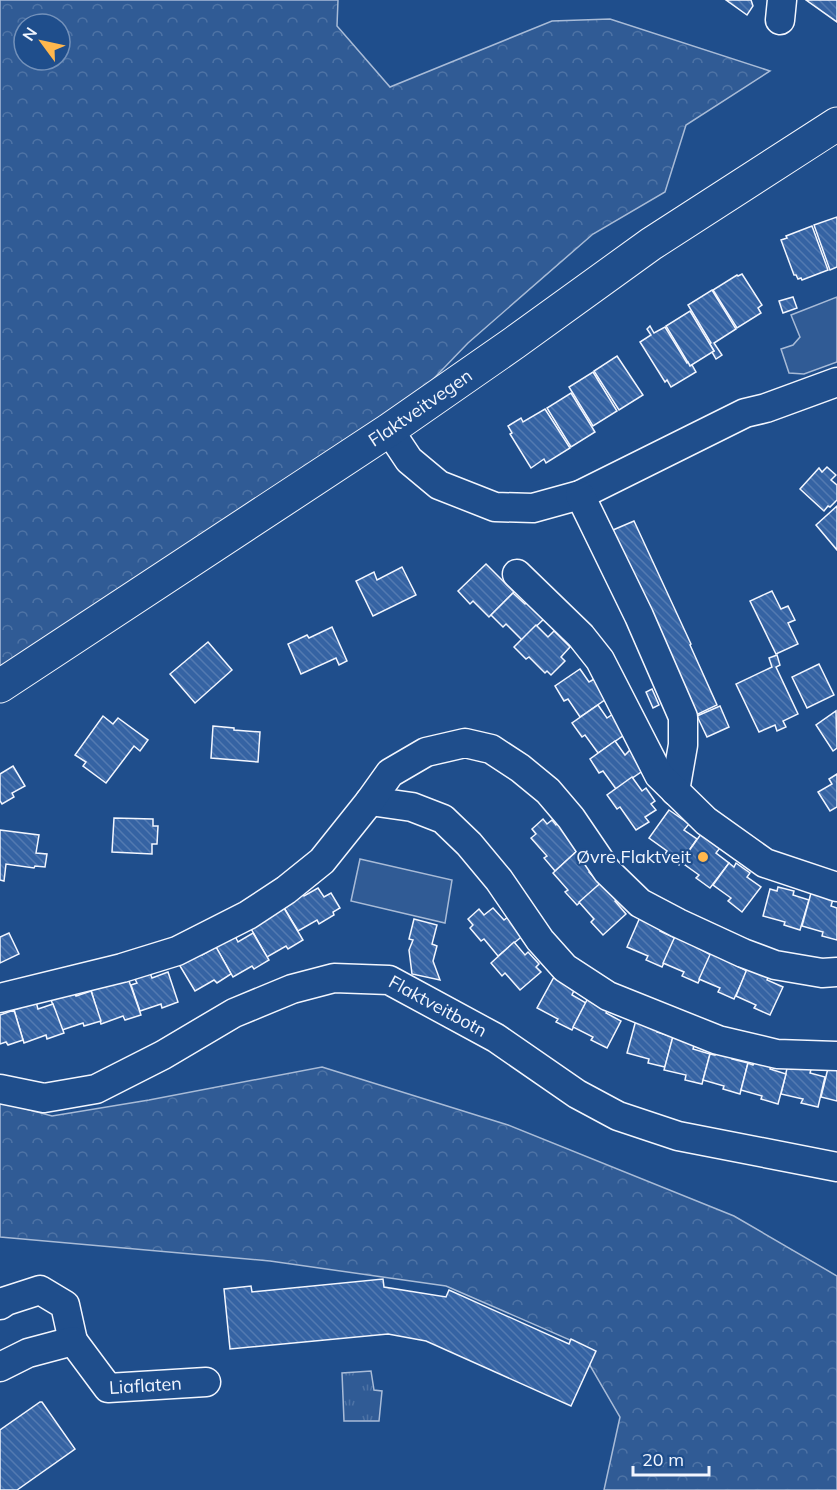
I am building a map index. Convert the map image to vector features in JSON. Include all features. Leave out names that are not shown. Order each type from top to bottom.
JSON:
[{"type":"main road","name":"Flaktveitvegen","points":[[0,686],[389,430],[651,244],[837,124]]},
{"type":"street","points":[[389,430],[409,460],[439,485],[495,507],[533,508],[580,495],[745,413],[766,408],[837,382]]},
{"type":"street","points":[[580,495],[639,616],[684,717],[683,746],[675,791]]},
{"type":"street","points":[[517,574],[581,636],[600,660],[659,775],[675,791],[706,821],[765,863],[837,887]]},
{"type":"street","points":[[0,998],[122,968],[177,951],[248,915],[286,890],[322,861],[390,773],[426,752],[465,743],[491,749],[520,768],[548,791],[571,818],[607,871],[640,903],[743,953],[775,965],[822,973],[837,972]]},
{"type":"street","points":[[370,801],[412,807],[443,819],[484,862],[540,940],[565,968],[608,996],[718,1040],[777,1054],[837,1056]]},
{"type":"street","name":"Flaktveitbotn","points":[[0,1089],[44,1098],[96,1089],[163,1055],[234,1013],[292,989],[334,978],[389,980],[496,1038],[577,1094],[618,1116],[678,1136],[837,1167]]},
{"type":"street","name":"Liaflaten","points":[[0,1305],[40,1290],[64,1305],[73,1341],[108,1388],[206,1382]]},
{"type":"street","points":[[0,1367],[28,1353],[73,1341]]},
{"type":"shaded area","points":[[837,297],[837,362],[804,374],[789,373],[781,349],[793,345],[800,337],[791,315]]},
{"type":"shaded area","points":[[360,859],[452,880],[445,923],[351,901]]},
{"type":"green space","points":[[0,0],[338,0],[337,26],[390,87],[552,21],[610,19],[770,71],[686,125],[665,192],[593,234],[468,343],[328,488],[0,682]]},
{"type":"green space","points":[[322,1067],[508,1125],[734,1216],[837,1276],[837,1490],[604,1490],[620,1417],[577,1343],[446,1286],[270,1261],[0,1237],[0,1102],[52,1116]]},
{"type":"green space","points":[[371,1371],[374,1390],[382,1391],[379,1421],[344,1421],[342,1373]]},
{"type":"building","points":[[726,0],[751,0],[753,6],[747,15]]},
{"type":"building","points":[[806,0],[837,0],[837,22]]},
{"type":"building","points":[[837,217],[837,267],[830,270],[814,225]]},
{"type":"building","points":[[812,226],[828,270],[802,280],[794,275],[781,240]]},
{"type":"building","points":[[742,274],[762,305],[758,308],[761,313],[737,328],[713,290]]},
{"type":"building","points":[[712,290],[736,329],[714,343],[722,355],[716,359],[711,343],[688,305]]},
{"type":"building","points":[[793,297],[797,308],[783,313],[779,301]]},
{"type":"building","points":[[690,311],[714,351],[690,366],[666,326]]},
{"type":"building","points":[[650,326],[654,333],[665,327],[687,363],[692,365],[696,372],[671,387],[667,380],[665,382],[640,342],[651,335],[647,329]]},
{"type":"building","points":[[617,356],[643,395],[619,410],[594,371]]},
{"type":"building","points":[[593,372],[617,411],[593,426],[569,387]]},
{"type":"building","points":[[571,393],[595,432],[571,447],[547,408]]},
{"type":"building","points":[[545,409],[570,448],[546,463],[544,459],[531,468],[510,434],[512,433],[508,426],[521,418],[523,422]]},
{"type":"building","points":[[827,467],[836,475],[831,480],[837,485],[837,500],[824,511],[800,489],[819,468],[822,472]]},
{"type":"building","points":[[837,506],[837,550],[816,525]]},
{"type":"building","points":[[634,521],[717,705],[696,715],[613,530]]},
{"type":"building","points":[[486,564],[514,592],[489,617],[473,601],[470,604],[458,591]]},
{"type":"building","points":[[402,567],[416,595],[373,616],[356,581],[374,572],[377,580]]},
{"type":"building","points":[[772,591],[781,609],[788,606],[795,620],[788,623],[798,644],[776,654],[750,601]]},
{"type":"building","points":[[513,593],[525,604],[530,599],[547,616],[522,640],[506,624],[503,627],[491,615]]},
{"type":"building","points":[[536,625],[548,637],[554,631],[570,647],[561,657],[565,661],[551,675],[547,671],[545,673],[529,657],[526,659],[514,647]]},
{"type":"building","points":[[332,627],[347,661],[339,665],[336,658],[301,674],[288,644],[307,635],[309,638]]},
{"type":"building","points":[[208,642],[232,670],[195,703],[170,674]]},
{"type":"building","points":[[777,655],[780,665],[776,667],[798,714],[783,721],[786,727],[777,731],[775,725],[759,732],[736,684],[772,667],[769,658]]},
{"type":"building","points":[[819,664],[834,695],[807,708],[792,677]]},
{"type":"building","points":[[580,669],[589,682],[596,678],[609,697],[580,717],[568,699],[564,701],[555,686]]},
{"type":"building","points":[[652,689],[659,705],[653,708],[646,692]]},
{"type":"building","points":[[598,705],[607,718],[613,714],[627,733],[598,753],[585,735],[582,737],[572,723]]},
{"type":"building","points":[[720,706],[729,727],[707,737],[697,716]]},
{"type":"building","points":[[836,711],[837,748],[833,751],[816,725]]},
{"type":"building","points":[[103,716],[113,724],[118,718],[148,740],[140,751],[134,746],[106,783],[83,766],[86,762],[75,755]]},
{"type":"building","points":[[213,726],[260,732],[258,762],[211,758]]},
{"type":"building","points":[[615,741],[625,755],[630,750],[644,770],[616,789],[603,771],[599,773],[590,759]]},
{"type":"building","points":[[13,766],[25,786],[12,793],[14,797],[2,804],[0,774]]},
{"type":"building","points":[[837,774],[837,807],[830,811],[818,792],[832,784],[829,779]]},
{"type":"building","points":[[632,777],[642,791],[646,788],[655,801],[651,804],[656,810],[645,817],[649,822],[636,830],[620,807],[617,809],[607,795]]},
{"type":"building","points":[[669,810],[689,824],[684,830],[697,839],[679,865],[665,854],[667,851],[649,838]]},
{"type":"building","points":[[114,818],[153,819],[153,826],[158,826],[157,844],[152,844],[152,854],[112,852]]},
{"type":"building","points":[[543,819],[547,824],[552,820],[556,825],[559,822],[578,850],[555,871],[544,858],[547,856],[531,838],[536,834],[532,829]]},
{"type":"building","points":[[0,830],[39,835],[36,853],[47,854],[45,867],[35,866],[34,868],[6,864],[4,881],[0,880]]},
{"type":"building","name":"Øvre Flaktveit","points":[[701,834],[720,848],[716,853],[729,863],[710,888],[696,878],[699,875],[681,862]]},
{"type":"building","points":[[578,850],[594,867],[589,872],[600,884],[577,905],[553,873]]},
{"type":"building","points":[[729,863],[734,867],[736,863],[750,873],[747,877],[761,887],[742,912],[728,901],[731,898],[713,885]]},
{"type":"building","points":[[605,879],[620,897],[615,901],[626,914],[603,935],[591,922],[594,919],[579,902]]},
{"type":"building","points":[[778,887],[794,891],[793,895],[809,900],[800,930],[784,925],[785,922],[763,916],[770,889],[777,891]]},
{"type":"building","points":[[318,888],[324,897],[331,893],[340,908],[333,912],[334,915],[319,924],[317,920],[298,931],[280,901],[300,889],[304,896]]},
{"type":"building","points":[[811,893],[833,899],[831,906],[837,908],[837,940],[822,936],[823,932],[802,926]]},
{"type":"building","points":[[281,903],[303,940],[288,949],[286,946],[267,957],[250,927]]},
{"type":"building","points":[[493,908],[504,920],[509,916],[525,934],[498,956],[484,939],[481,941],[470,928],[473,925],[468,919],[479,909],[484,915]]},
{"type":"building","points":[[641,915],[662,925],[660,931],[675,938],[662,967],[646,960],[648,956],[627,947]]},
{"type":"building","points":[[414,919],[437,925],[432,944],[437,946],[433,961],[440,980],[412,974],[409,950],[413,940],[409,939]]},
{"type":"building","points":[[677,932],[698,941],[696,947],[711,955],[698,983],[682,976],[684,972],[663,963]]},
{"type":"building","points":[[9,933],[19,954],[0,963],[0,937]]},
{"type":"building","points":[[253,933],[269,960],[254,969],[252,966],[233,977],[216,947],[235,936],[238,942]]},
{"type":"building","points":[[514,942],[525,955],[528,952],[539,964],[536,967],[541,972],[520,990],[505,973],[502,976],[491,963]]},
{"type":"building","points":[[216,947],[231,974],[217,983],[214,980],[195,991],[177,961],[198,950],[202,955]]},
{"type":"building","points":[[713,948],[734,957],[731,963],[747,971],[734,999],[718,992],[720,988],[699,979]]},
{"type":"building","points":[[749,964],[770,974],[767,980],[783,987],[770,1015],[754,1008],[756,1005],[736,996]]},
{"type":"building","points":[[168,972],[178,1002],[162,1008],[161,1004],[140,1011],[131,985],[137,983],[135,979],[150,973],[152,978]]},
{"type":"building","points":[[554,977],[575,988],[572,995],[586,1003],[572,1030],[556,1022],[558,1019],[537,1008]]},
{"type":"building","points":[[128,978],[141,1015],[125,1020],[123,1016],[101,1024],[91,990]]},
{"type":"building","points":[[73,989],[76,996],[91,991],[101,1021],[84,1026],[83,1023],[62,1030],[50,997]]},
{"type":"building","points":[[589,996],[609,1007],[606,1013],[621,1021],[607,1048],[591,1040],[593,1037],[573,1027]]},
{"type":"building","points":[[36,1002],[38,1009],[53,1004],[64,1033],[47,1039],[46,1035],[24,1043],[14,1010]]},
{"type":"building","points":[[14,1010],[23,1040],[8,1045],[6,1042],[0,1044],[0,1015]]},
{"type":"building","points":[[636,1020],[659,1026],[657,1032],[673,1037],[665,1067],[648,1063],[649,1059],[627,1053]]},
{"type":"building","points":[[673,1036],[695,1042],[693,1049],[710,1054],[702,1084],[685,1080],[686,1075],[664,1070]]},
{"type":"building","points":[[716,1051],[733,1055],[732,1059],[748,1063],[740,1094],[723,1089],[724,1086],[703,1080],[710,1054],[715,1055]]},
{"type":"building","points":[[789,1060],[812,1066],[810,1073],[825,1077],[818,1107],[801,1103],[803,1099],[781,1094]]},
{"type":"building","points":[[755,1061],[771,1065],[770,1069],[786,1074],[778,1104],[761,1099],[762,1096],[741,1090],[748,1063],[753,1065]]},
{"type":"building","points":[[829,1064],[837,1066],[837,1101],[821,1097]]},
{"type":"building","points":[[383,1279],[384,1287],[446,1297],[449,1290],[569,1344],[571,1339],[596,1351],[571,1406],[426,1341],[388,1334],[230,1349],[224,1289],[251,1286],[252,1292]]},
{"type":"building","points":[[40,1402],[75,1449],[17,1490],[0,1490],[0,1430]]},
{"type":"place","name":"Øvre Flaktveit","points":[[703,857]]}]
